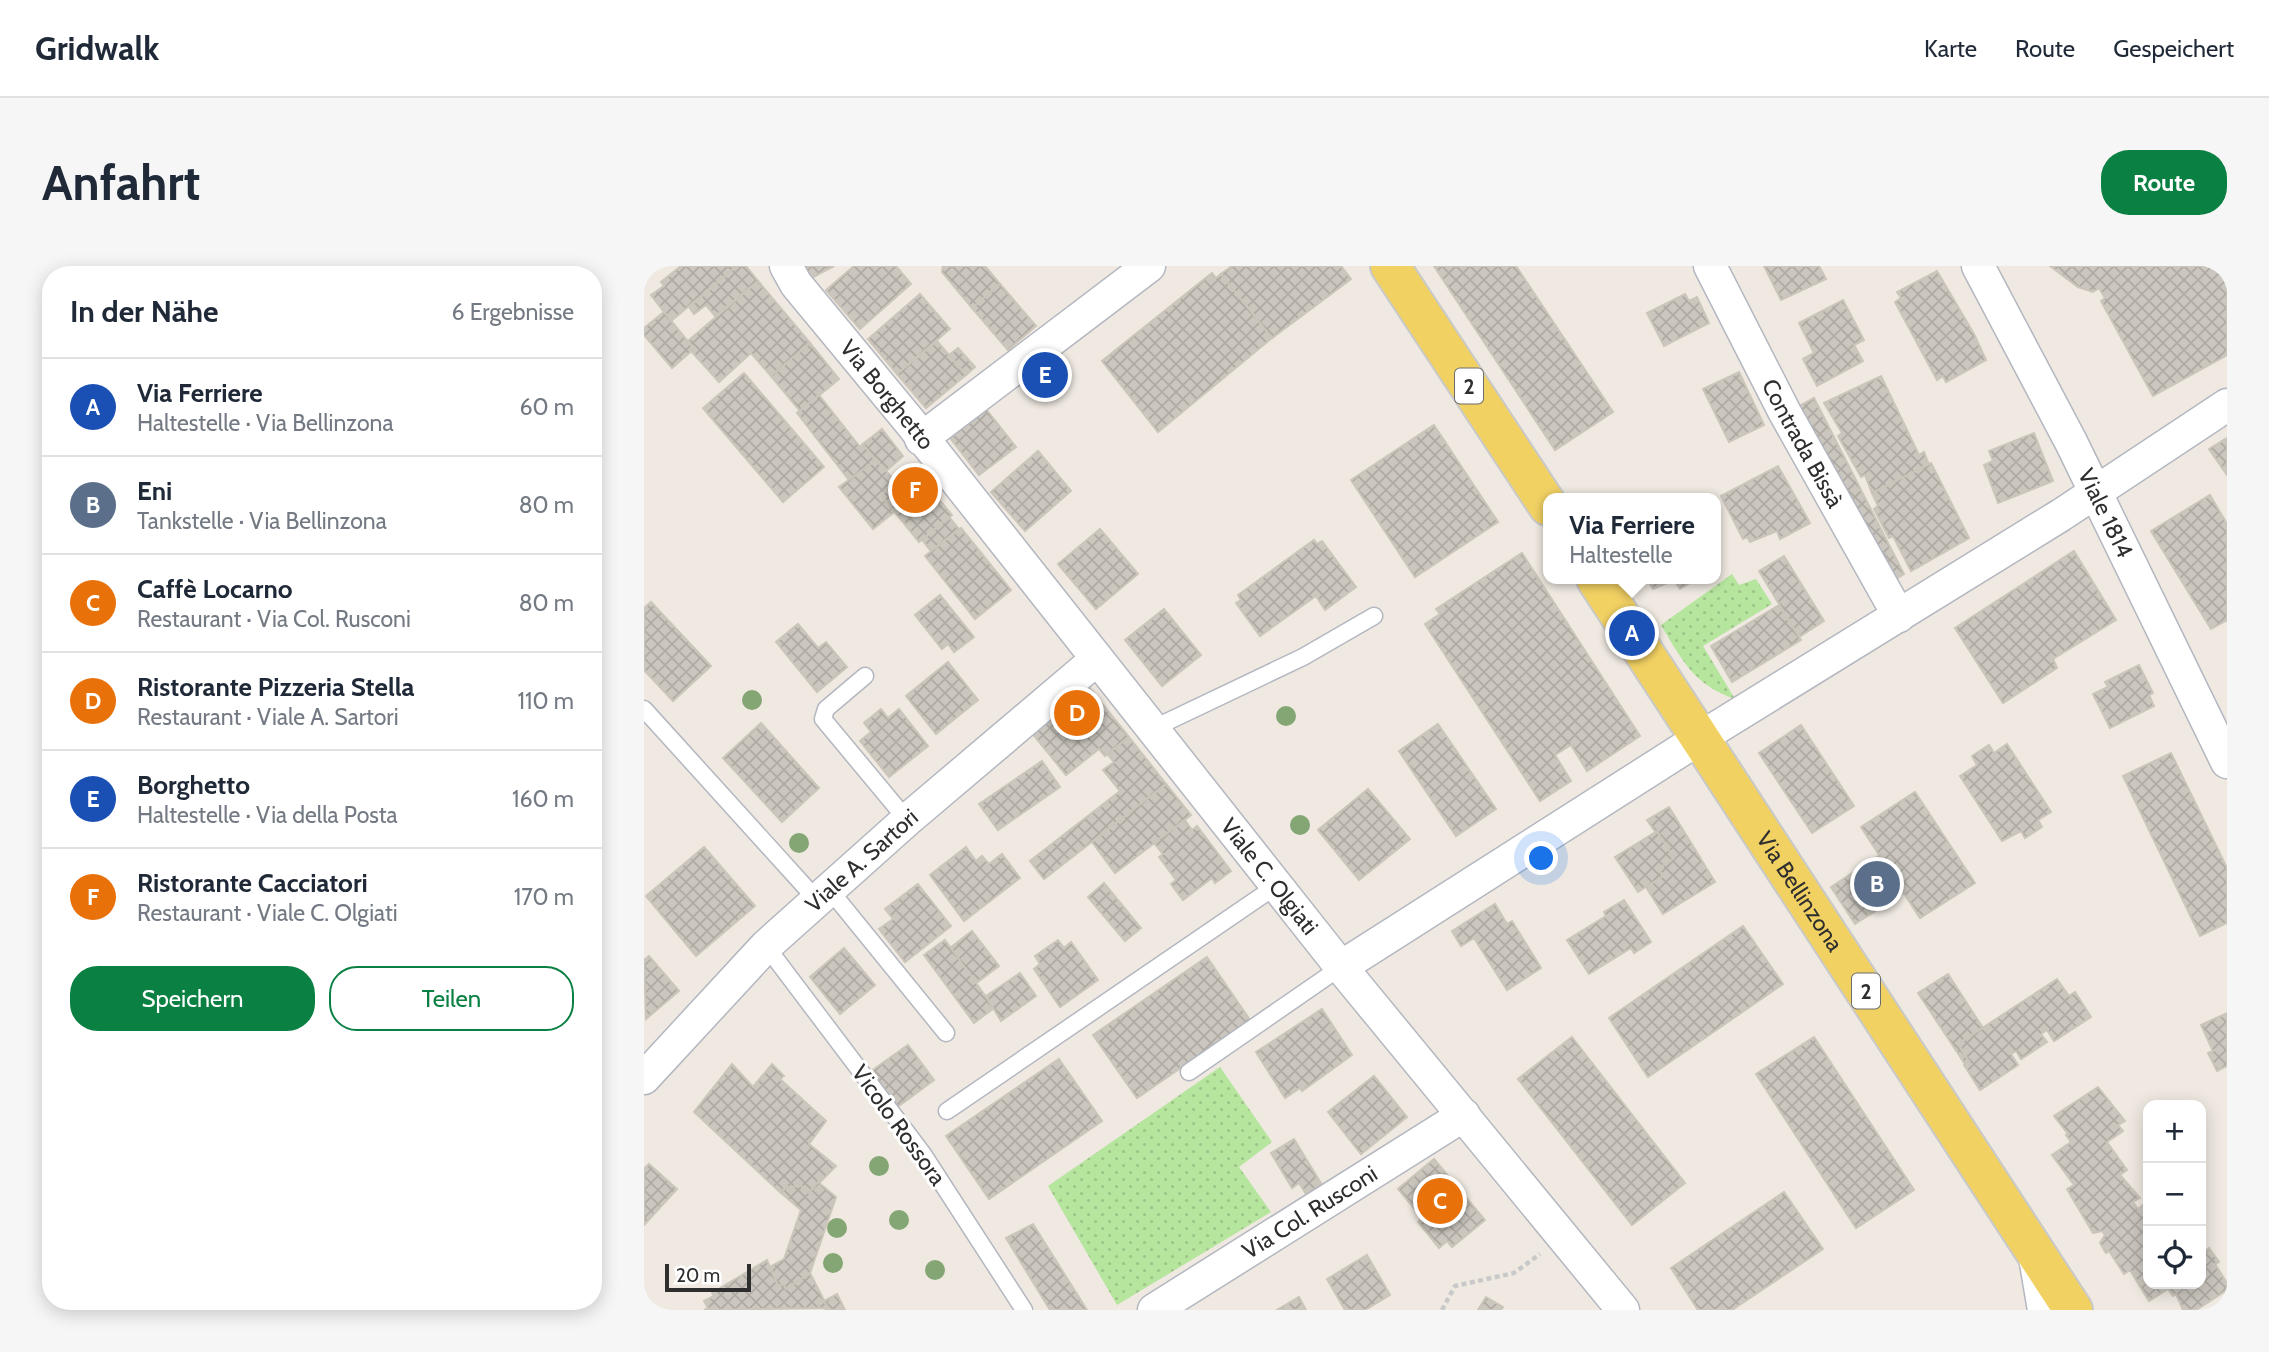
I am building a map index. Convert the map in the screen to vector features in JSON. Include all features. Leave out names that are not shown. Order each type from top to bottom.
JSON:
[{"type":"main road","name":"2","points":[[1390,266],[1543,498]]},
{"type":"main road","name":"Via Bellinzona","points":[[1599,584],[2073,1310]]},
{"type":"street","name":"Via Borghetto","points":[[769,266],[786,293],[899,432],[921,439]]},
{"type":"street","name":"Via Borghetto","points":[[786,266],[796,284],[910,422],[921,439]]},
{"type":"street","points":[[921,439],[1149,266]]},
{"type":"street","name":"Contrada Bissà","points":[[1710,266],[1784,411],[1899,616]]},
{"type":"street","name":"Viale 1814","points":[[1978,266],[2071,442],[2094,494],[2227,762]]},
{"type":"street","points":[[1341,967],[1700,738],[2094,494],[2227,405]]},
{"type":"street","name":"Viale C. Olgiati","points":[[921,439],[1341,967],[1623,1310]]},
{"type":"street","name":"Viale A. Sartori","points":[[644,1078],[766,946],[907,820],[1097,659]]},
{"type":"street","name":"Via Col. Rusconi","points":[[1165,1307],[1464,1115]]},
{"type":"street","points":[[2032,1245],[2044,1310]]},
{"type":"lane","points":[[1152,729],[1304,657],[1374,617]]},
{"type":"lane","points":[[864,676],[826,709],[823,719],[907,820]]},
{"type":"lane","points":[[644,709],[823,895],[946,1033]]},
{"type":"lane","points":[[947,1111],[1276,886]]},
{"type":"lane","name":"Vicolo Rossora","points":[[766,946],[923,1154],[1024,1310]]},
{"type":"lane","points":[[1189,1072],[1341,967]]},
{"type":"path","points":[[1441,1310],[1455,1286],[1514,1273],[1563,1237]]},
{"type":"green space","points":[[1732,574],[1739,585],[1756,579],[1772,604],[1703,646],[1735,699],[1709,686],[1690,670],[1661,625]]},
{"type":"green space","points":[[1220,1067],[1272,1142],[1239,1167],[1271,1212],[1117,1305],[1048,1186]]},
{"type":"building","points":[[681,266],[737,266],[671,321],[651,295],[664,286],[661,282]]},
{"type":"building","points":[[737,266],[746,266],[758,281],[715,316],[706,305],[694,314],[689,307]]},
{"type":"building","points":[[801,266],[834,266],[808,280]]},
{"type":"building","points":[[854,266],[896,266],[911,284],[860,329],[826,290]]},
{"type":"building","points":[[943,266],[985,266],[1000,284],[972,308],[942,272]]},
{"type":"building","points":[[1232,266],[1341,266],[1351,279],[1272,338],[1221,274]]},
{"type":"building","points":[[1434,266],[1516,266],[1613,412],[1555,450]]},
{"type":"building","points":[[1764,266],[1819,266],[1826,279],[1781,300]]},
{"type":"building","points":[[2050,266],[2227,266],[2227,355],[2153,396],[2101,301],[2105,298],[2099,288],[2093,292],[2078,287]]},
{"type":"building","points":[[1937,271],[1986,360],[1946,382],[1943,376],[1937,380],[1895,302],[1901,298],[1897,292]]},
{"type":"building","points":[[1212,273],[1216,278],[1221,274],[1272,338],[1158,432],[1102,361]]},
{"type":"building","points":[[758,281],[810,343],[771,376],[751,353],[719,382],[691,351],[694,349],[688,341]]},
{"type":"building","points":[[1000,284],[1036,326],[1008,350],[972,308]]},
{"type":"building","points":[[920,294],[950,329],[897,374],[868,339]]},
{"type":"building","points":[[1685,294],[1689,301],[1697,297],[1709,323],[1664,346],[1647,313]]},
{"type":"building","points":[[1843,300],[1864,340],[1854,345],[1863,361],[1817,386],[1803,359],[1814,353],[1799,323]]},
{"type":"building","points":[[664,312],[694,349],[672,368],[644,335],[644,328]]},
{"type":"building","points":[[937,341],[966,375],[926,408],[897,374]]},
{"type":"building","points":[[810,343],[839,379],[800,411],[771,376]]},
{"type":"building","points":[[958,348],[975,367],[966,375],[949,355]]},
{"type":"building","points":[[1739,372],[1764,425],[1729,442],[1703,389]]},
{"type":"building","points":[[744,373],[824,467],[783,502],[703,408]]},
{"type":"building","points":[[1881,376],[1919,455],[1924,452],[1929,465],[1872,493],[1865,475],[1861,477],[1838,436],[1842,433],[1824,403]]},
{"type":"building","points":[[819,395],[860,447],[863,444],[876,460],[849,480],[797,413]]},
{"type":"building","points":[[1814,398],[1904,574],[1889,583],[1798,407]]},
{"type":"building","points":[[986,409],[1016,447],[979,475],[950,438]]},
{"type":"building","points":[[1434,425],[1498,522],[1415,577],[1351,480]]},
{"type":"building","points":[[882,429],[903,456],[885,472],[863,444]]},
{"type":"building","points":[[2034,433],[2053,481],[1998,503],[1984,465],[1993,461],[1989,451]]},
{"type":"building","points":[[2227,438],[2227,475],[2209,449]]},
{"type":"building","points":[[1038,451],[1071,491],[1025,531],[991,492]]},
{"type":"building","points":[[876,460],[896,482],[881,495],[894,512],[873,529],[839,487]]},
{"type":"building","points":[[1931,463],[1969,538],[1911,571],[1893,536],[1889,538],[1874,509],[1878,506],[1872,493]]},
{"type":"building","points":[[1778,466],[1810,523],[1780,539],[1777,531],[1750,542],[1747,537],[1743,539],[1721,496]]},
{"type":"building","points":[[913,468],[952,515],[919,542],[881,495]]},
{"type":"building","points":[[2210,495],[2227,524],[2227,620],[2211,629],[2151,531]]},
{"type":"building","points":[[949,517],[959,529],[931,551],[922,540]]},
{"type":"building","points":[[961,528],[1011,590],[975,619],[925,556]]},
{"type":"building","points":[[1100,529],[1138,574],[1096,609],[1058,564]]},
{"type":"building","points":[[1314,540],[1317,544],[1322,541],[1356,587],[1325,610],[1316,596],[1260,636],[1236,603],[1241,600],[1238,595]]},
{"type":"building","points":[[2074,551],[2116,620],[2053,659],[2057,668],[2003,703],[1955,628]]},
{"type":"building","points":[[1522,553],[1640,736],[1587,771],[1571,745],[1555,755],[1571,781],[1540,801],[1425,624],[1440,614],[1436,609]]},
{"type":"building","points":[[1784,556],[1824,621],[1799,637],[1759,571]]},
{"type":"building","points":[[1650,584],[1665,584],[1653,589]]},
{"type":"building","points":[[940,595],[974,637],[954,652],[948,644],[942,649],[915,615]]},
{"type":"building","points":[[651,602],[711,666],[673,701],[644,670],[644,608]]},
{"type":"building","points":[[1779,605],[1801,640],[1732,682],[1711,646]]},
{"type":"building","points":[[1164,609],[1201,655],[1162,686],[1125,640]]},
{"type":"building","points":[[798,624],[818,648],[826,642],[847,667],[817,692],[776,642]]},
{"type":"building","points":[[948,662],[978,700],[936,734],[906,696]]},
{"type":"building","points":[[2139,665],[2153,693],[2149,695],[2154,706],[2110,728],[2093,694],[2108,687],[2105,682]]},
{"type":"building","points":[[1088,686],[1129,737],[1105,756],[1099,749],[1066,775],[1031,732]]},
{"type":"building","points":[[881,709],[888,718],[899,709],[928,746],[889,777],[860,741],[871,732],[864,723]]},
{"type":"building","points":[[761,723],[819,788],[782,822],[723,758]]},
{"type":"building","points":[[1438,724],[1496,809],[1456,836],[1399,751]]},
{"type":"building","points":[[1801,725],[1854,806],[1812,833],[1759,753]]},
{"type":"building","points":[[1129,737],[1166,784],[1044,879],[1030,861],[1120,791],[1103,770],[1114,762],[1107,754]]},
{"type":"building","points":[[2007,744],[2051,812],[2038,820],[2042,827],[2025,838],[2021,831],[2002,841],[1960,776],[1977,765],[1972,756],[1989,745],[1994,753]]},
{"type":"building","points":[[2171,753],[2227,868],[2227,923],[2200,936],[2123,776]]},
{"type":"building","points":[[1042,761],[1060,787],[998,830],[979,804]]},
{"type":"building","points":[[1166,784],[1191,815],[1115,873],[1092,842]]},
{"type":"building","points":[[1368,789],[1410,839],[1359,880],[1318,830]]},
{"type":"building","points":[[1915,792],[1975,883],[1920,918],[1861,827]]},
{"type":"building","points":[[1669,807],[1715,882],[1663,914],[1646,887],[1663,876],[1658,869],[1674,858],[1647,820]]},
{"type":"building","points":[[1185,820],[1192,830],[1197,826],[1231,871],[1215,883],[1212,878],[1183,900],[1171,884],[1176,880],[1159,857],[1163,854],[1154,843]]},
{"type":"building","points":[[1657,831],[1674,858],[1658,869],[1663,876],[1638,892],[1615,857]]},
{"type":"building","points":[[704,847],[755,906],[696,956],[646,896]]},
{"type":"building","points":[[966,847],[976,861],[982,856],[989,864],[1002,854],[1020,878],[964,921],[930,875]]},
{"type":"building","points":[[1880,855],[1904,893],[1855,924],[1831,887]]},
{"type":"building","points":[[1104,883],[1141,928],[1125,941],[1088,897]]},
{"type":"building","points":[[918,884],[951,926],[905,962],[879,929],[893,919],[885,909]]},
{"type":"building","points":[[1624,900],[1651,942],[1634,953],[1631,948],[1589,974],[1567,940],[1606,916],[1604,912]]},
{"type":"building","points":[[1495,904],[1507,924],[1512,921],[1541,968],[1507,990],[1474,938],[1461,946],[1452,931]]},
{"type":"building","points":[[1743,926],[1783,984],[1648,1077],[1609,1018]]},
{"type":"building","points":[[972,931],[999,966],[976,983],[950,948]]},
{"type":"building","points":[[945,940],[994,1008],[974,1023],[924,955]]},
{"type":"building","points":[[1058,940],[1064,948],[1071,942],[1098,980],[1060,1007],[1034,969],[1040,964],[1035,956]]},
{"type":"building","points":[[844,948],[875,985],[840,1014],[810,977]]},
{"type":"building","points":[[649,956],[679,991],[646,1019],[644,960]]},
{"type":"building","points":[[1207,957],[1250,1020],[1137,1098],[1093,1035]]},
{"type":"building","points":[[1020,973],[1036,996],[1001,1021],[986,996]]},
{"type":"building","points":[[1948,974],[1983,1028],[1958,1044],[1969,1061],[1965,1064],[1918,993]]},
{"type":"building","points":[[2057,979],[2069,996],[2075,992],[2091,1017],[2054,1041],[2047,1030],[2041,1034],[2047,1042],[2021,1059],[2016,1051],[2011,1054],[2018,1065],[1980,1090],[1964,1065],[1969,1061],[1958,1044]]},
{"type":"building","points":[[1322,1009],[1352,1055],[1302,1091],[1300,1088],[1285,1098],[1256,1052]]},
{"type":"building","points":[[2227,1013],[2227,1066],[2217,1071],[2208,1053],[2213,1051],[2201,1025]]},
{"type":"building","points":[[1572,1037],[1685,1183],[1632,1225],[1518,1079]]},
{"type":"building","points":[[1814,1037],[1914,1190],[1856,1228],[1756,1074]]},
{"type":"building","points":[[908,1045],[934,1080],[896,1108],[870,1072]]},
{"type":"building","points":[[1059,1059],[1102,1121],[989,1199],[946,1136]]},
{"type":"building","points":[[732,1064],[753,1087],[772,1064],[784,1076],[780,1079],[826,1121],[809,1144],[836,1166],[809,1193],[798,1183],[791,1190],[787,1186],[781,1193],[694,1112]]},
{"type":"building","points":[[1374,1076],[1407,1117],[1361,1154],[1328,1112]]},
{"type":"building","points":[[2098,1087],[2125,1121],[2118,1125],[2123,1131],[2107,1142],[2127,1170],[2120,1175],[2140,1198],[2133,1202],[2138,1209],[2143,1205],[2143,1289],[2168,1289],[2149,1301],[2130,1270],[2124,1274],[2109,1251],[2106,1253],[2100,1243],[2105,1235],[2102,1231],[2093,1233],[2067,1189],[2074,1185],[2052,1155],[2071,1142],[2054,1116]]},
{"type":"building","points":[[1294,1139],[1322,1185],[1306,1194],[1299,1183],[1292,1188],[1271,1153]]},
{"type":"building","points":[[1434,1159],[1485,1220],[1452,1247],[1447,1241],[1439,1248],[1418,1222],[1422,1218],[1398,1189]]},
{"type":"building","points":[[649,1164],[677,1189],[644,1225],[644,1169]]},
{"type":"building","points":[[818,1182],[836,1197],[810,1273],[786,1289],[783,1284],[778,1286],[770,1267],[784,1259],[801,1210],[781,1193],[787,1186],[791,1190],[798,1183],[809,1193]]},
{"type":"building","points":[[1784,1192],[1823,1249],[1732,1310],[1698,1310],[1671,1268]]},
{"type":"building","points":[[1033,1224],[1087,1310],[1050,1310],[1006,1238]]},
{"type":"building","points":[[2209,1248],[2219,1262],[2215,1264],[2227,1283],[2227,1290],[2196,1310],[2183,1310],[2176,1294],[2173,1296],[2168,1289],[2206,1289],[2206,1250]]},
{"type":"building","points":[[1367,1255],[1390,1295],[1365,1310],[1345,1310],[1327,1279]]},
{"type":"building","points":[[767,1260],[778,1286],[783,1284],[786,1289],[810,1273],[828,1308],[704,1310],[708,1308],[704,1301],[714,1296],[712,1293]]},
{"type":"building","points":[[837,1294],[845,1310],[825,1310],[828,1308],[824,1301]]},
{"type":"building","points":[[1299,1297],[1306,1310],[1277,1310]]},
{"type":"building","points":[[1486,1297],[1503,1307],[1501,1310],[1478,1310]]},
{"type":"place","name":"Borghetto","points":[[1045,375]]},
{"type":"place","name":"Ristorante Cacciatori","points":[[915,490]]},
{"type":"place","name":"Via Ferriere","points":[[1632,633]]},
{"type":"place","name":"Ristorante Pizzeria Stella","points":[[1077,713]]},
{"type":"place","name":"Eni","points":[[1877,884]]},
{"type":"place","name":"Caffè Locarno","points":[[1440,1201]]}]
